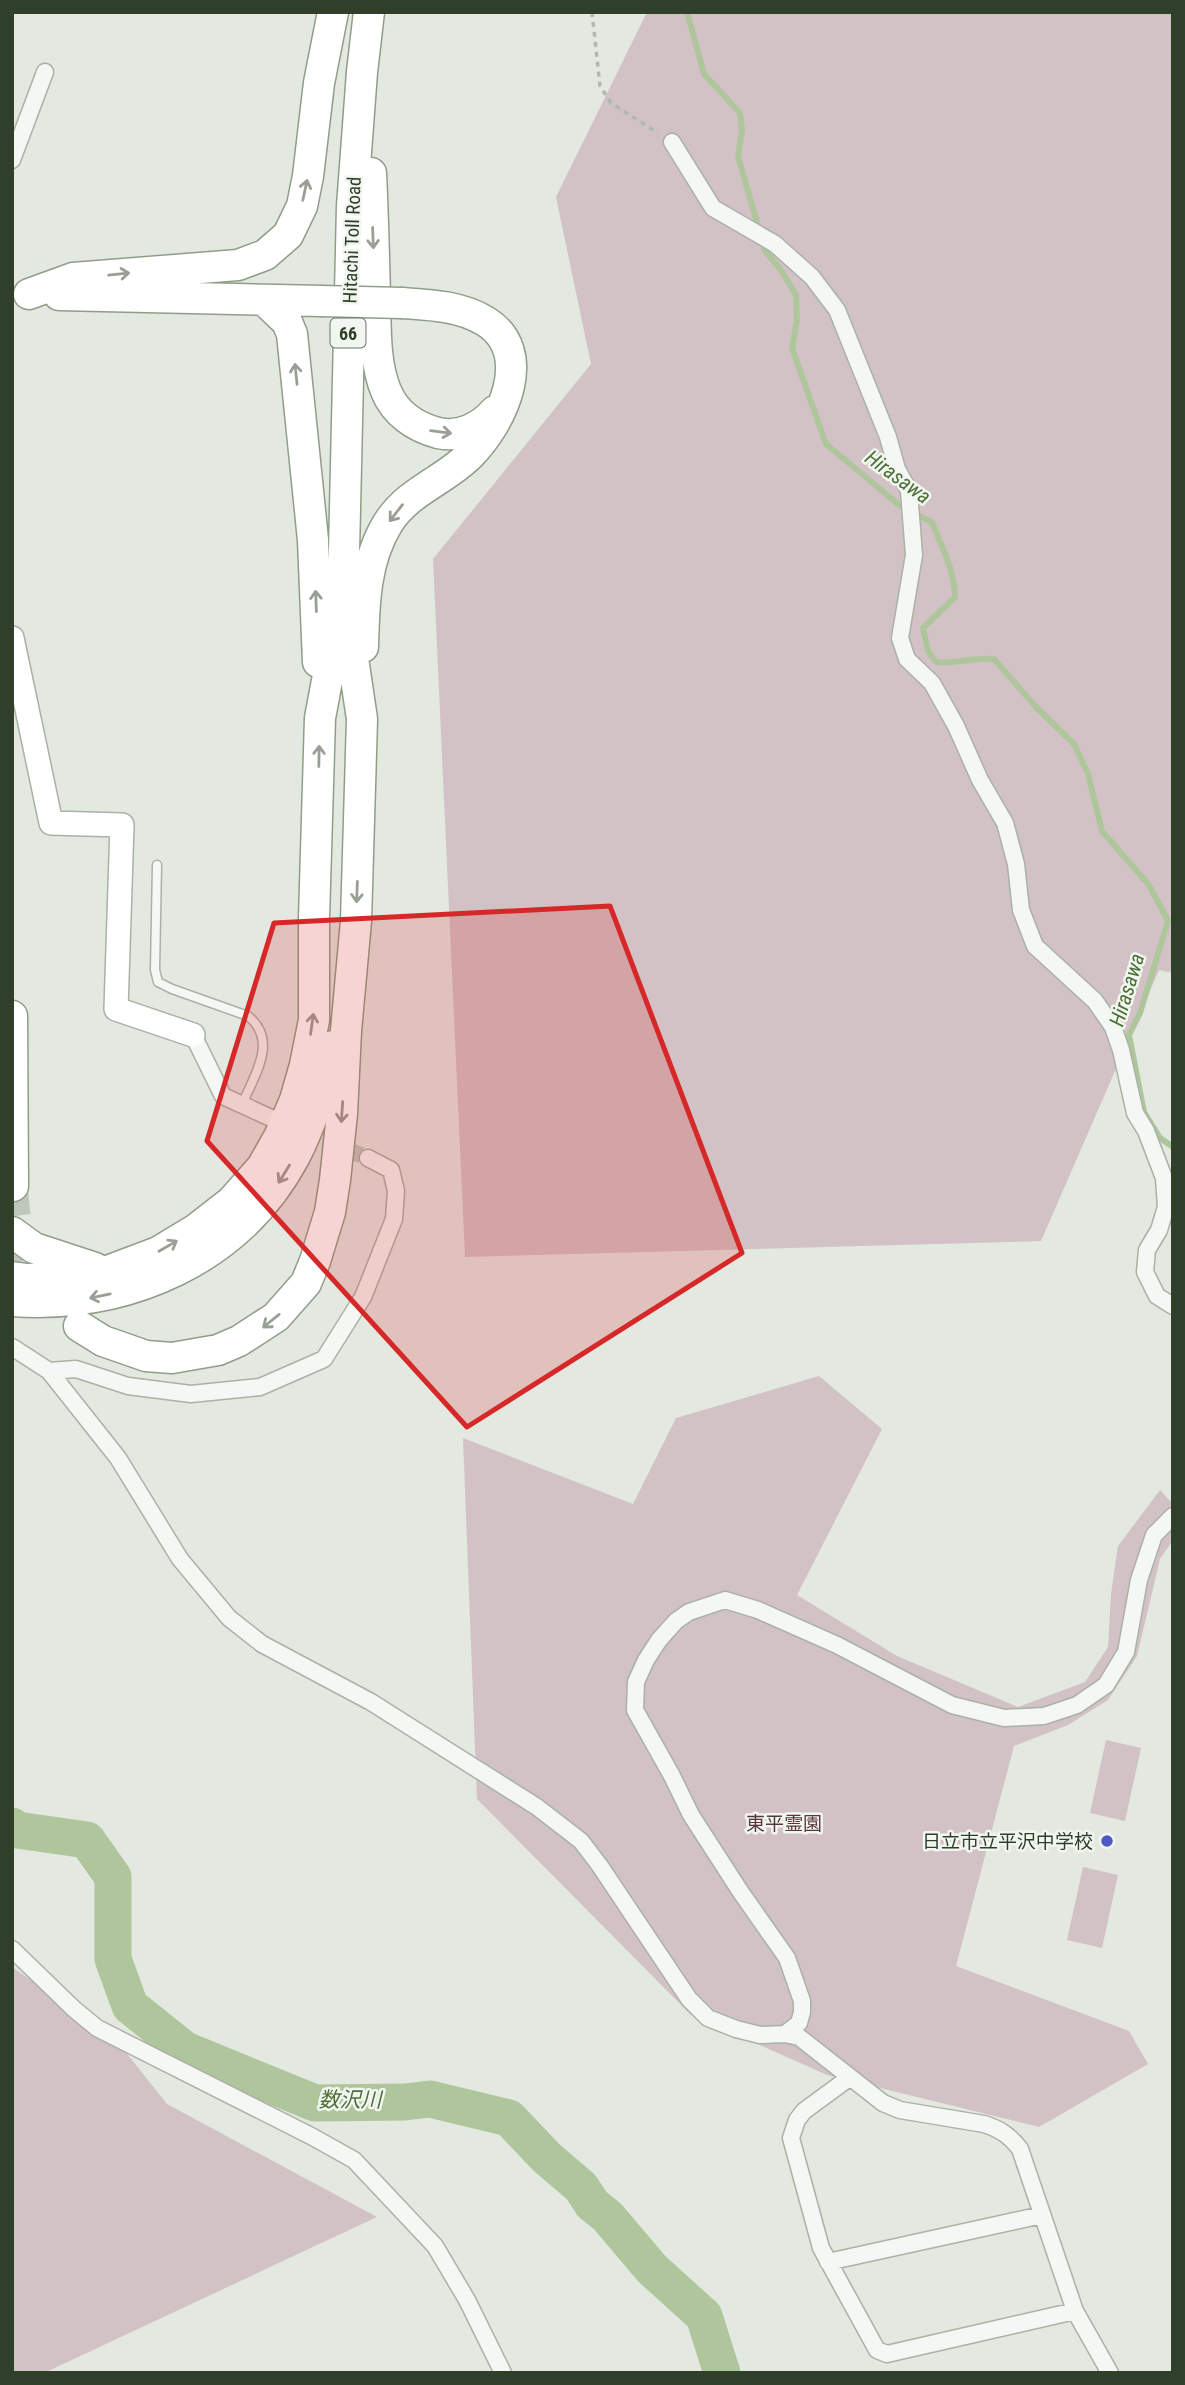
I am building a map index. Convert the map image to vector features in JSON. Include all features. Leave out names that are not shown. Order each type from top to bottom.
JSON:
[{"type":"highway","points":[[21,294],[72,278],[238,265],[265,255],[288,235],[302,206],[319,83],[333,12]]},
{"type":"highway","name":"Hitachi Toll Road","points":[[343,595],[351,220],[369,12]]},
{"type":"highway","points":[[362,72],[370,146],[378,356],[387,393],[395,407],[409,420],[426,430],[445,435],[462,433],[477,427],[490,417],[507,394]]},
{"type":"highway","points":[[21,294],[402,303],[454,308],[488,322],[499,333],[507,347],[511,378],[507,394],[490,428],[475,449],[398,509],[383,532],[371,563],[364,611],[356,921],[342,1114],[330,1212],[306,1283],[276,1317],[259,1330],[218,1350],[197,1355],[172,1358],[146,1356],[123,1350],[79,1326]]},
{"type":"highway","points":[[12,1278],[78,1277],[105,1272],[158,1252],[196,1229],[232,1200],[262,1167],[295,1100],[314,1020],[320,718],[313,540],[292,334],[287,322],[264,300]]},
{"type":"highway","points":[[343,595],[362,719]]},
{"type":"highway","points":[[320,718],[343,595]]},
{"type":"highway","points":[[12,1301],[64,1302],[94,1298],[150,1283],[204,1255],[253,1214],[277,1185],[294,1158],[316,1109],[351,971]]},
{"type":"highway","points":[[12,1016],[13,1186]]},
{"type":"highway","points":[[12,1232],[34,1248],[105,1272]]},
{"type":"street","points":[[12,160],[45,72]]},
{"type":"street","points":[[672,142],[713,208],[775,244],[812,277],[836,310],[888,438],[897,469],[909,491],[914,555],[900,638],[907,659],[932,683],[956,726],[979,780],[1005,823],[1016,864],[1021,910],[1035,946],[1095,1001],[1112,1027],[1121,1050],[1135,1113],[1146,1131],[1164,1178],[1166,1207],[1159,1230],[1147,1250],[1145,1272],[1157,1296],[1173,1306]]},
{"type":"street","points":[[12,638],[51,823],[122,825],[116,1009],[193,1035],[223,1096],[271,1118]]},
{"type":"street","points":[[49,1371],[76,1369],[128,1386],[191,1394],[260,1387],[324,1359],[363,1297],[394,1219],[396,1191],[391,1170],[368,1157]]},
{"type":"street","points":[[12,1347],[49,1371],[118,1458],[180,1559],[229,1618],[262,1644],[371,1702],[537,1807],[581,1841],[689,1999],[708,2018],[760,2035],[785,2034],[799,2037],[873,2097],[900,2110],[984,2124],[998,2128],[1010,2136],[1020,2149],[1075,2311],[1110,2373]]},
{"type":"street","points":[[785,2034],[799,2022],[802,2012],[802,2001],[787,1958],[691,1815],[678,1792],[673,1776],[635,1710],[636,1682],[659,1640],[676,1621],[689,1612],[725,1600],[758,1610],[837,1646],[952,1705],[1004,1718],[1044,1716],[1077,1706],[1106,1685],[1126,1652],[1139,1580],[1154,1535],[1173,1516]]},
{"type":"street","points":[[12,1949],[97,2028],[354,2160],[435,2246],[467,2300],[503,2373]]},
{"type":"street","points":[[849,2078],[804,2111],[797,2120],[791,2138],[821,2248],[877,2350],[887,2354],[1075,2311]]},
{"type":"street","points":[[828,2262],[1042,2215]]},
{"type":"lane","points":[[157,865],[155,970],[158,982],[248,1016],[257,1023],[263,1034],[264,1046],[242,1105]]},
{"type":"path","points":[[592,12],[600,86],[611,103],[672,142]]},
{"type":"highlighted area","points":[[610,906],[742,1253],[467,1427],[207,1141],[274,923]]},
{"type":"green space","points":[[647,12],[1173,12],[1173,973],[1159,970],[1041,1241],[465,1257],[433,559],[591,364],[556,197]]},
{"type":"green space","name":"東平霊園","points":[[819,1376],[882,1429],[797,1595],[897,1656],[1018,1707],[1085,1682],[1108,1647],[1111,1594],[1118,1546],[1160,1490],[1173,1504],[1173,1540],[1160,1559],[1137,1656],[1108,1700],[1068,1725],[1014,1746],[956,1966],[1129,2031],[1148,2064],[1039,2127],[827,2075],[690,2014],[477,1799],[463,1438],[633,1504],[676,1418]]},
{"type":"green space","points":[[1106,1740],[1141,1748],[1125,1821],[1090,1813]]},
{"type":"green space","points":[[1083,1867],[1118,1875],[1102,1948],[1067,1940]]},
{"type":"green space","points":[[12,1967],[116,2040],[167,2104],[377,2217],[44,2373],[12,2373]]},
{"type":"waterway","name":"Hirasawa","points":[[687,12],[704,74],[740,113],[742,130],[738,156],[765,251],[781,270],[796,295],[797,320],[792,348],[826,444],[904,509],[932,522],[947,559],[955,597],[923,628],[928,651],[936,662],[994,659],[1036,707],[1074,744],[1088,774],[1102,831],[1149,885],[1168,921],[1140,1013],[1129,1035],[1144,1112],[1160,1138],[1173,1147]]},
{"type":"waterway","name":"数沢川","points":[[12,1826],[17,1830],[87,1840],[113,1877],[113,1959],[130,2006],[185,2050],[315,2103],[405,2102],[430,2099],[509,2118],[547,2158],[581,2187],[592,2204],[608,2217],[652,2269],[704,2316],[722,2373]]},
{"type":"tunnel","points":[[302,1131],[368,1158]]},
{"type":"tunnel","points":[[13,1186],[22,1246],[34,1273],[52,1298]]},
{"type":"place","name":"日立市立平沢中学校","points":[[1107,1841]]}]
